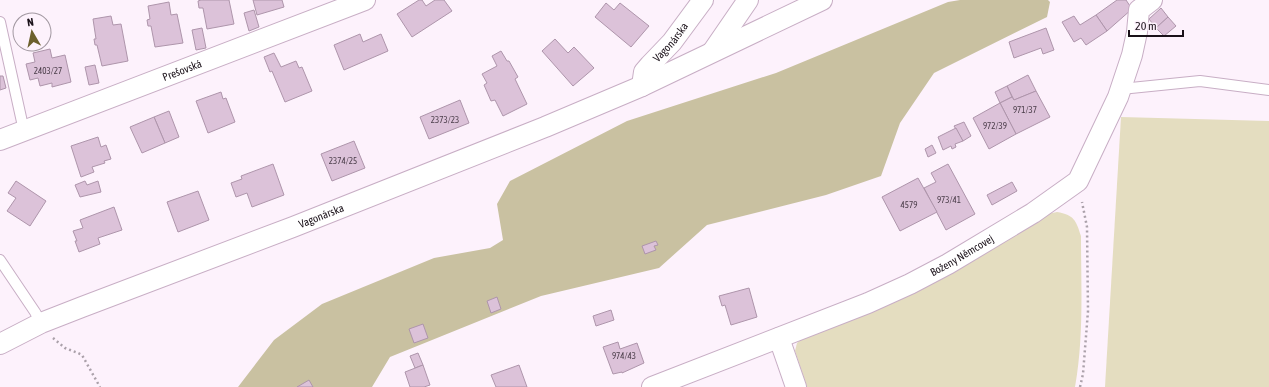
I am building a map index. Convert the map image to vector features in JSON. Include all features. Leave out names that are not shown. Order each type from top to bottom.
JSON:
[{"type":"street","name":"Prešovská","points":[[0,140],[365,0]]},
{"type":"street","name":"Vagonárska","points":[[642,86],[644,72],[672,42],[703,0]]},
{"type":"street","name":"Vagonárska","points":[[713,51],[748,0]]},
{"type":"street","name":"Vagonárska","points":[[0,344],[46,330],[89,304],[293,227],[545,127],[642,86],[713,51],[793,4],[822,0]]},
{"type":"street","points":[[1078,182],[1121,89],[1132,55],[1137,32],[1139,10],[1152,0]]},
{"type":"street","name":"Boženy Němcovej","points":[[652,387],[868,303],[929,274],[1033,213],[1078,182]]},
{"type":"street","points":[[779,338],[796,387]]},
{"type":"lane","points":[[0,22],[24,131]]},
{"type":"lane","points":[[1121,89],[1200,81],[1269,90]]},
{"type":"lane","points":[[0,260],[46,330]]},
{"type":"path","points":[[1078,182],[1087,227],[1088,311],[1083,374],[1080,387]]},
{"type":"path","points":[[46,330],[65,348],[82,355],[100,387]]},
{"type":"shaded area","points":[[960,0],[1048,0],[1050,2],[1047,17],[934,73],[900,123],[881,176],[826,195],[707,225],[659,268],[541,296],[390,357],[372,387],[238,387],[274,340],[322,304],[434,258],[490,248],[503,240],[497,204],[510,181],[627,121],[776,73],[948,2]]},
{"type":"shaded area","points":[[1121,117],[1269,121],[1269,387],[1105,387]]},
{"type":"shaded area","points":[[1057,212],[1074,219],[1081,236],[1081,330],[1075,387],[807,387],[795,351],[797,343],[803,338],[917,291],[975,260],[1048,214]]},
{"type":"building","points":[[229,0],[234,24],[207,29],[203,8],[199,8],[198,1]]},
{"type":"building","points":[[253,0],[282,0],[284,7],[257,15]]},
{"type":"building","points":[[419,0],[422,0],[426,6],[435,0],[444,0],[452,11],[412,37],[397,14]]},
{"type":"building","points":[[1117,0],[1126,0],[1132,9],[1107,31],[1096,15]]},
{"type":"building","points":[[169,2],[171,15],[177,14],[183,43],[155,47],[151,26],[148,26],[147,20],[150,19],[148,6]]},
{"type":"building","points":[[606,3],[614,10],[620,3],[649,26],[631,47],[595,17]]},
{"type":"building","points":[[1161,8],[1168,17],[1156,28],[1149,19]]},
{"type":"building","points":[[254,10],[259,27],[249,31],[244,13]]},
{"type":"building","points":[[1096,15],[1107,31],[1086,45],[1081,38],[1074,42],[1062,22],[1074,16],[1080,25]]},
{"type":"building","points":[[111,16],[113,25],[121,24],[128,61],[102,66],[97,45],[95,45],[94,39],[96,39],[93,19]]},
{"type":"building","points":[[1168,17],[1176,26],[1164,36],[1156,28]]},
{"type":"building","points":[[202,28],[206,48],[196,50],[192,30]]},
{"type":"building","points":[[1046,28],[1054,50],[1043,54],[1041,48],[1014,58],[1009,42]]},
{"type":"building","points":[[360,34],[363,42],[381,34],[388,51],[344,70],[334,45]]},
{"type":"building","points":[[555,39],[568,53],[574,47],[594,68],[573,86],[542,51]]},
{"type":"building","points":[[501,51],[507,61],[509,61],[518,77],[515,79],[527,104],[503,116],[495,100],[491,101],[484,85],[487,83],[482,74],[497,66],[492,56]]},
{"type":"building","points":[[51,52],[52,58],[65,55],[71,82],[52,87],[52,83],[40,86],[38,78],[30,80],[26,64],[35,62],[33,53]]},
{"type":"building","points":[[274,53],[281,67],[296,61],[299,68],[302,67],[312,91],[285,102],[272,71],[270,72],[264,57]]},
{"type":"building","points":[[95,65],[99,83],[89,85],[85,67]]},
{"type":"building","points":[[1028,75],[1036,91],[1014,100],[1007,86]]},
{"type":"building","points":[[0,76],[3,76],[6,88],[0,90]]},
{"type":"building","points":[[1007,86],[1012,97],[1000,103],[995,92]]},
{"type":"building","points":[[1036,91],[1050,117],[1016,134],[1000,103],[1012,97],[1014,100]]},
{"type":"building","points":[[221,92],[223,99],[226,98],[235,122],[208,133],[196,101]]},
{"type":"building","points":[[460,100],[469,123],[429,139],[420,117]]},
{"type":"building","points":[[1000,103],[1016,134],[989,149],[973,118]]},
{"type":"building","points":[[169,111],[179,137],[165,143],[154,117]]},
{"type":"building","points":[[154,117],[165,143],[142,153],[130,127]]},
{"type":"building","points":[[964,122],[971,136],[963,141],[954,126]]},
{"type":"building","points":[[956,128],[963,141],[955,144],[956,147],[952,149],[951,146],[943,150],[938,137]]},
{"type":"building","points":[[98,137],[101,147],[106,145],[111,159],[104,161],[105,163],[92,167],[94,172],[81,177],[71,146]]},
{"type":"building","points":[[354,141],[365,168],[332,181],[321,154]]},
{"type":"building","points":[[932,145],[936,153],[928,157],[925,149]]},
{"type":"building","points":[[273,164],[284,195],[252,207],[247,193],[236,197],[231,183],[242,179],[241,176]]},
{"type":"building","points":[[948,164],[975,214],[946,230],[924,188],[936,182],[931,173]]},
{"type":"building","points":[[918,178],[937,212],[900,231],[882,197]]},
{"type":"building","points":[[16,181],[46,201],[30,226],[7,211],[16,198],[8,193]]},
{"type":"building","points":[[85,181],[87,185],[98,181],[101,192],[80,197],[75,185]]},
{"type":"building","points":[[1012,182],[1017,191],[992,205],[987,195]]},
{"type":"building","points":[[198,191],[209,220],[178,232],[167,202]]},
{"type":"building","points":[[114,207],[122,230],[98,238],[100,244],[79,252],[73,231],[83,228],[80,220]]},
{"type":"building","points":[[656,241],[658,245],[654,246],[656,250],[645,254],[642,246]]},
{"type":"building","points":[[749,288],[757,317],[731,325],[725,305],[722,306],[719,296]]},
{"type":"building","points":[[497,297],[501,309],[491,313],[487,301]]},
{"type":"building","points":[[611,310],[614,320],[596,326],[593,316]]},
{"type":"building","points":[[423,324],[428,338],[414,343],[409,329]]},
{"type":"building","points":[[618,342],[620,349],[637,343],[644,363],[622,373],[613,374],[603,347]]},
{"type":"building","points":[[418,353],[423,365],[415,368],[410,356]]},
{"type":"building","points":[[423,365],[430,385],[424,387],[410,387],[405,372]]},
{"type":"building","points":[[519,365],[527,387],[496,387],[491,375]]},
{"type":"building","points":[[309,380],[313,387],[297,387]]}]
